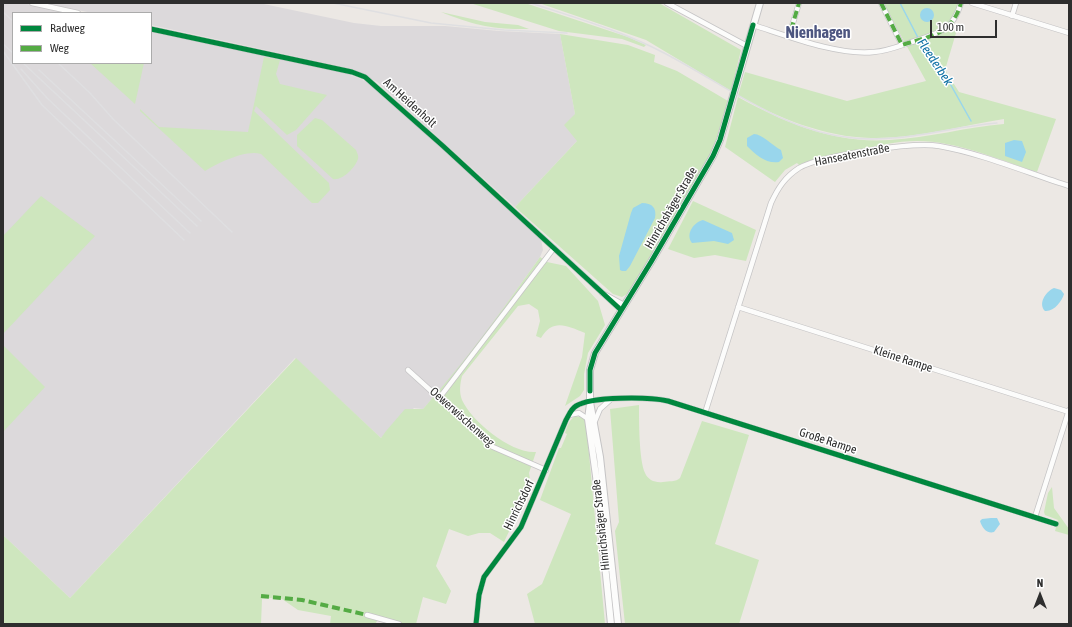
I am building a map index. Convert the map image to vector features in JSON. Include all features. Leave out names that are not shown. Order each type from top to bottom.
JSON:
[{"type":"main road","name":"Hinrichshäger Straße","points":[[611,624],[596,476],[588,419],[590,402],[589,376],[593,358],[713,156],[720,140],[760,3]]},
{"type":"main road","name":"Hinrichshäger Straße","points":[[590,402],[595,421],[618,624]]},
{"type":"street","points":[[32,3],[73,12]]},
{"type":"street","points":[[667,3],[747,46]]},
{"type":"street","points":[[789,36],[799,3]]},
{"type":"street","points":[[881,3],[902,44]]},
{"type":"street","points":[[753,25],[836,49],[851,52],[874,52],[945,30],[955,20],[961,3]]},
{"type":"street","points":[[972,3],[1069,34]]},
{"type":"street","points":[[1012,16],[1016,3]]},
{"type":"street","name":"Am Heidenholt","points":[[152,29],[352,72],[365,77],[380,89],[602,293],[622,308]]},
{"type":"street","name":"Hanseatenstraße","points":[[705,413],[775,194],[784,180],[807,164],[894,147],[926,145],[952,149],[1069,186]]},
{"type":"street","points":[[440,397],[554,248]]},
{"type":"street","name":"Kleine Rampe","points":[[738,307],[1069,411]]},
{"type":"street","name":"Oewerwischenweg","points":[[409,369],[493,447],[546,470]]},
{"type":"street","name":"Große Rampe","points":[[590,402],[642,397],[656,398],[1056,524]]},
{"type":"street","points":[[595,421],[600,409],[611,400]]},
{"type":"street","points":[[568,415],[573,408],[578,405],[590,402]]},
{"type":"street","points":[[1035,517],[1069,411]]},
{"type":"street","points":[[568,415],[579,413],[588,419]]},
{"type":"street","name":"Hinrichsdorf","points":[[476,624],[479,595],[484,577],[521,527],[568,415]]},
{"type":"street","points":[[367,615],[399,624]]},
{"type":"shaded area","points":[[3,3],[23,3],[62,12],[12,12],[12,64],[152,64],[152,32],[348,74],[361,79],[373,86],[541,239],[543,250],[540,257],[488,330],[451,378],[423,409],[414,408],[381,438],[295,358],[70,598],[3,535]]},
{"type":"shaded area","points":[[44,3],[259,3],[354,23],[381,26],[445,26],[499,31],[560,34],[575,114],[577,141],[515,207],[377,82],[353,69],[152,25],[152,12],[87,12]]},
{"type":"green space","points":[[470,3],[525,3],[628,37],[646,45],[644,47],[622,39],[559,31]]},
{"type":"green space","points":[[539,3],[659,3],[741,50],[731,91],[646,40]]},
{"type":"green space","points":[[883,3],[960,3],[949,25],[956,33],[945,70],[959,92],[1056,119],[1037,172],[948,144],[910,141],[887,144],[813,159],[799,165],[797,163],[785,170],[775,182],[725,147],[738,97],[774,115],[792,123],[811,130],[850,139],[905,139],[976,127],[1004,124],[1004,119],[938,132],[888,138],[853,137],[802,125],[769,112],[738,96],[745,72],[847,101],[926,81]]},
{"type":"green space","points":[[441,12],[485,22],[518,25],[529,29],[505,29],[484,26]]},
{"type":"green space","points":[[560,34],[628,45],[655,55],[654,62],[677,71],[728,101],[711,156],[629,293],[622,297],[613,294],[515,207],[577,141],[564,125],[575,114]]},
{"type":"green space","points":[[264,57],[280,60],[276,74],[280,84],[327,95],[296,130],[287,135],[256,106],[254,111],[329,183],[330,190],[318,203],[312,203],[261,154],[248,153],[240,155],[217,164],[205,171],[140,111],[140,109],[159,127],[248,132]]},
{"type":"green space","points":[[91,64],[144,64],[135,104]]},
{"type":"green space","points":[[315,118],[322,120],[356,150],[358,159],[356,163],[348,173],[340,178],[333,179],[297,146],[297,135]]},
{"type":"green space","points":[[41,196],[95,236],[3,334],[3,236]]},
{"type":"green space","points":[[693,201],[756,230],[746,261],[715,255],[694,258],[668,249]]},
{"type":"green space","points":[[540,257],[547,262],[566,266],[598,301],[605,325],[588,353],[584,374],[584,390],[580,396],[565,406],[582,357],[585,333],[561,325],[550,328],[541,338],[536,336],[540,321],[538,310],[529,304],[518,306],[462,376],[460,388],[461,397],[467,409],[474,418],[483,427],[505,442],[516,448],[536,452],[529,473],[531,485],[504,542],[490,533],[479,533],[468,536],[449,529],[436,566],[451,591],[446,604],[423,597],[416,624],[388,624],[389,623],[378,620],[375,624],[330,624],[331,616],[298,610],[279,597],[262,599],[261,624],[3,624],[3,535],[70,598],[296,358],[381,438],[405,409],[423,409],[439,391],[469,354]]},
{"type":"green space","points":[[3,345],[45,387],[3,432]]},
{"type":"green space","points":[[639,405],[640,440],[643,467],[648,478],[655,481],[672,481],[680,478],[702,421],[749,435],[715,544],[759,560],[739,624],[625,624],[615,531],[619,522],[610,409]]},
{"type":"green space","points":[[576,416],[583,418],[586,422],[605,624],[535,624],[527,594],[542,584],[571,514],[540,500],[559,448],[561,448],[567,434],[565,433],[570,421]]},
{"type":"green space","points":[[1052,487],[1054,508],[1069,529],[1069,535],[1055,531],[1058,520],[1045,515],[1044,512],[1048,493]]},
{"type":"water","points":[[924,8],[930,8],[934,12],[934,18],[930,22],[924,22],[920,18],[920,12]]},
{"type":"water","points":[[754,134],[760,136],[781,150],[783,158],[779,162],[770,162],[754,153],[747,146],[747,138]]},
{"type":"water","points":[[1014,140],[1022,141],[1026,152],[1022,162],[1005,156],[1005,143]]},
{"type":"water","points":[[642,203],[649,204],[653,207],[655,211],[655,218],[630,266],[626,271],[622,271],[620,270],[619,256],[631,213],[633,208]]},
{"type":"water","points":[[703,220],[732,233],[734,240],[728,244],[714,241],[692,243],[690,240],[690,232],[696,223]]},
{"type":"water","points":[[1054,288],[1061,290],[1064,294],[1063,297],[1054,308],[1045,311],[1042,302],[1045,295]]},
{"type":"water","points":[[997,518],[1000,524],[994,532],[985,530],[980,521],[982,519]]},
{"type":"waterway","name":"Fleederbek","points":[[900,3],[928,57],[943,71],[971,121]]},
{"type":"railway","points":[[333,3],[431,23],[504,30],[567,33]]},
{"type":"railway","points":[[531,3],[599,25],[648,45],[755,105],[802,126],[827,134],[871,139],[907,137],[997,123]]},
{"type":"railway","points":[[3,12],[12,20]]},
{"type":"railway","points":[[3,44],[12,52]]},
{"type":"railway","points":[[3,51],[12,63]]},
{"type":"railway","points":[[12,64],[42,105],[184,240]]},
{"type":"railway","points":[[24,64],[197,226]]},
{"type":"railway","points":[[59,64],[90,93],[113,119],[232,232]]},
{"type":"railway","points":[[21,69],[47,98],[190,233]]},
{"type":"railway","points":[[39,70],[201,221]]},
{"type":"marked path","points":[[791,30],[799,3]]},
{"type":"marked path","points":[[881,3],[902,45],[939,33],[952,22],[961,3]]},
{"type":"marked path","points":[[261,596],[302,600],[367,615]]},
{"type":"cycle path","points":[[590,391],[590,370],[595,353],[651,262],[713,156],[720,140],[753,25]]},
{"type":"cycle path","points":[[152,29],[352,72],[365,77],[443,146],[621,310]]},
{"type":"cycle path","points":[[476,624],[479,595],[484,577],[521,527],[571,410],[576,406],[594,400],[635,398],[668,401],[1056,524]]},
{"type":"district","name":"Nienhagen","points":[[818,33]]}]
